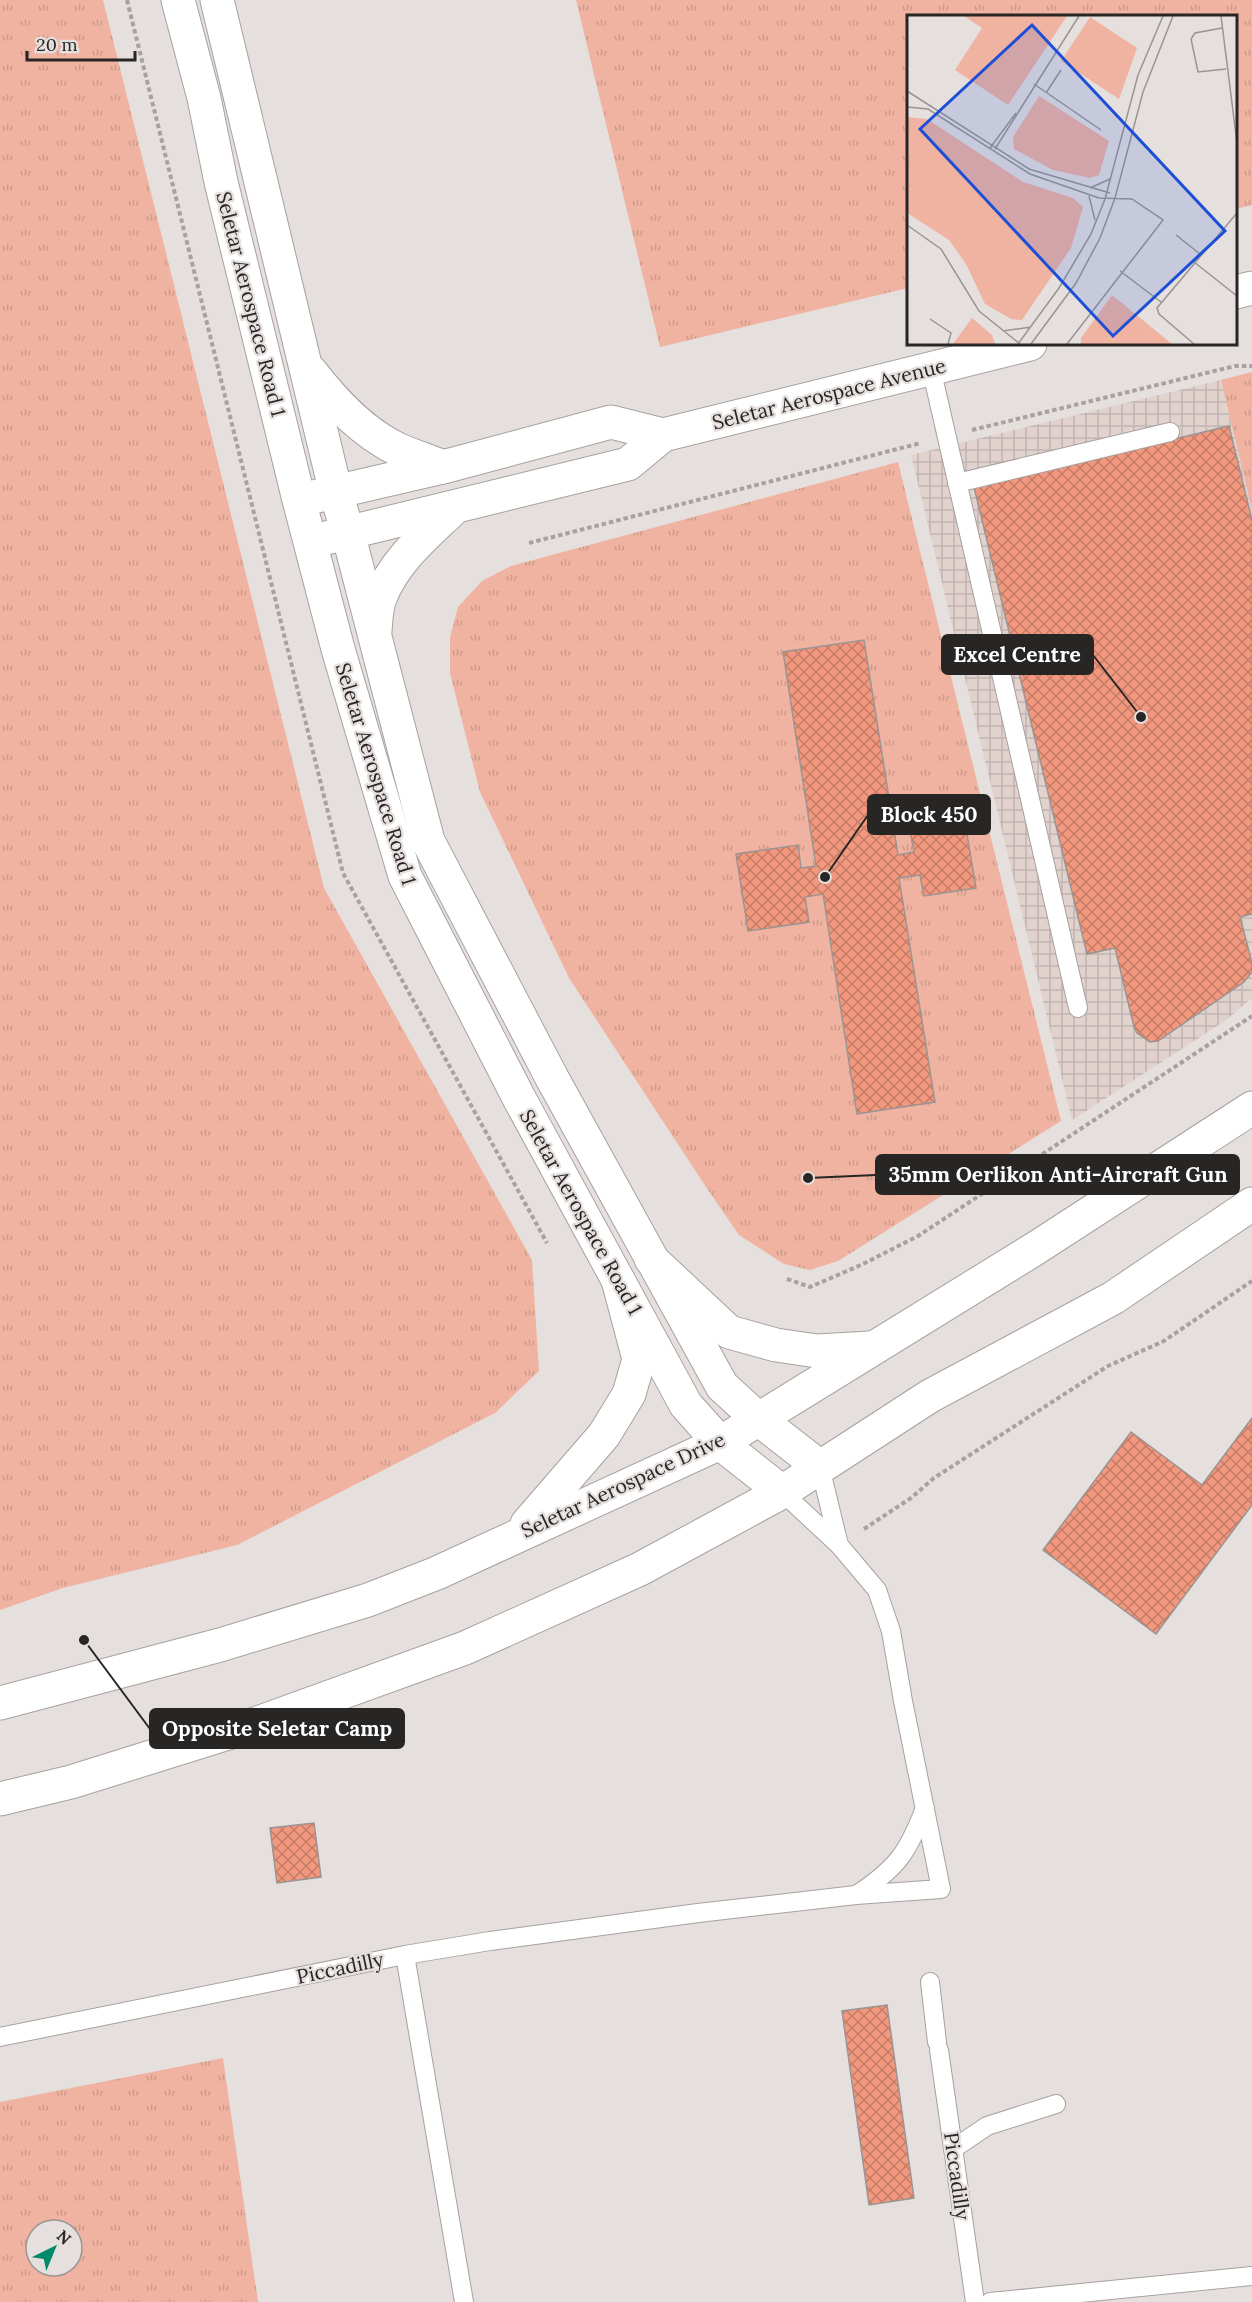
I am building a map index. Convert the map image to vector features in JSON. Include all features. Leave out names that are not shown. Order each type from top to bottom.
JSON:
[{"type":"street","name":"Seletar Aerospace Road 1","points":[[178,0],[204,98],[221,182],[299,500],[338,649],[405,876],[519,1098],[686,1405],[720,1443],[782,1492]]},
{"type":"street","name":"Seletar Aerospace Road 1","points":[[218,0],[336,493],[428,841],[651,1259],[722,1386],[757,1419],[820,1467]]},
{"type":"street","points":[[204,98],[239,89]]},
{"type":"street","points":[[1237,292],[1252,288]]},
{"type":"street","name":"Seletar Aerospace Avenue","points":[[310,542],[628,464],[663,435],[1026,345]]},
{"type":"street","points":[[306,366],[333,399],[363,428],[398,449],[444,467]]},
{"type":"street","name":"Seletar Aerospace Avenue","points":[[299,500],[444,467],[611,422],[663,435]]},
{"type":"street","points":[[374,635],[379,600],[394,571],[415,544],[456,507]]},
{"type":"street","name":"Seletar Aerospace Drive","points":[[0,1703],[220,1645],[368,1600],[437,1573],[720,1443],[1036,1248],[1252,1108]]},
{"type":"street","points":[[0,1799],[71,1782],[244,1728],[465,1648],[640,1569],[782,1492],[930,1396],[1113,1298],[1252,1204]]},
{"type":"street","points":[[651,1259],[729,1332],[776,1345],[817,1351],[873,1348]]},
{"type":"street","points":[[518,1534],[604,1435],[629,1394],[639,1359],[618,1280]]},
{"type":"lane","points":[[931,368],[1078,1008]]},
{"type":"lane","points":[[957,483],[1170,432]]},
{"type":"lane","points":[[820,1467],[839,1545]]},
{"type":"lane","points":[[405,1954],[698,1913],[941,1889],[891,1631],[877,1590],[839,1545],[782,1492]]},
{"type":"lane","points":[[856,1896],[885,1876],[906,1851],[926,1808]]},
{"type":"lane","name":"Piccadilly","points":[[0,2037],[405,1954],[464,2302]]},
{"type":"lane","name":"Piccadilly","points":[[930,1982],[975,2302]]},
{"type":"lane","points":[[953,2149],[987,2126],[1056,2104]]},
{"type":"lane","points":[[990,2302],[1252,2276]]},
{"type":"path","points":[[529,543],[947,436],[1235,366],[1252,366]]},
{"type":"path","points":[[787,1279],[810,1287],[918,1236],[1252,1016]]},
{"type":"path","points":[[839,1545],[911,1498],[934,1478],[1098,1372],[1164,1341],[1252,1281]]},
{"type":"shaded area","points":[[1221,380],[1252,510],[1252,998],[1225,1021],[1072,1120],[911,455]]},
{"type":"green space","points":[[0,0],[103,0],[324,888],[532,1260],[539,1371],[495,1413],[237,1545],[63,1588],[0,1610]]},
{"type":"green space","points":[[576,0],[1252,0],[1252,205],[1237,209],[1237,15],[907,15],[907,288],[660,347]]},
{"type":"green space","points":[[1252,372],[1252,510],[1221,380]]},
{"type":"green space","points":[[898,462],[1061,1121],[838,1261],[810,1270],[784,1264],[739,1235],[569,978],[480,792],[450,673],[450,637],[458,607],[482,581],[511,566]]},
{"type":"green space","points":[[223,2058],[258,2302],[0,2302],[0,2102]]},
{"type":"building","points":[[1229,426],[1252,520],[1252,914],[1240,917],[1252,963],[1252,972],[1244,982],[1158,1041],[1150,1042],[1137,1033],[1134,1027],[1115,948],[1087,954],[974,487]]},
{"type":"building","points":[[864,640],[898,855],[914,852],[910,830],[965,822],[976,888],[924,896],[920,875],[899,878],[935,1102],[857,1114],[823,894],[805,897],[809,922],[748,931],[736,854],[798,845],[801,868],[816,866],[783,652]]},
{"type":"building","points":[[1252,1418],[1252,1505],[1156,1634],[1043,1550],[1131,1432],[1202,1485]]},
{"type":"building","points":[[314,1823],[321,1877],[277,1883],[270,1828]]},
{"type":"building","points":[[887,2005],[914,2198],[869,2205],[842,2011]]},
{"type":"place","name":"Excel Centre","points":[[1141,717]]},
{"type":"place","name":"Block 450","points":[[825,877]]},
{"type":"place","name":"35mm Oerlikon Anti-Aircraft Gun","points":[[808,1178]]},
{"type":"place","name":"Opposite Seletar Camp","points":[[84,1640]]}]
